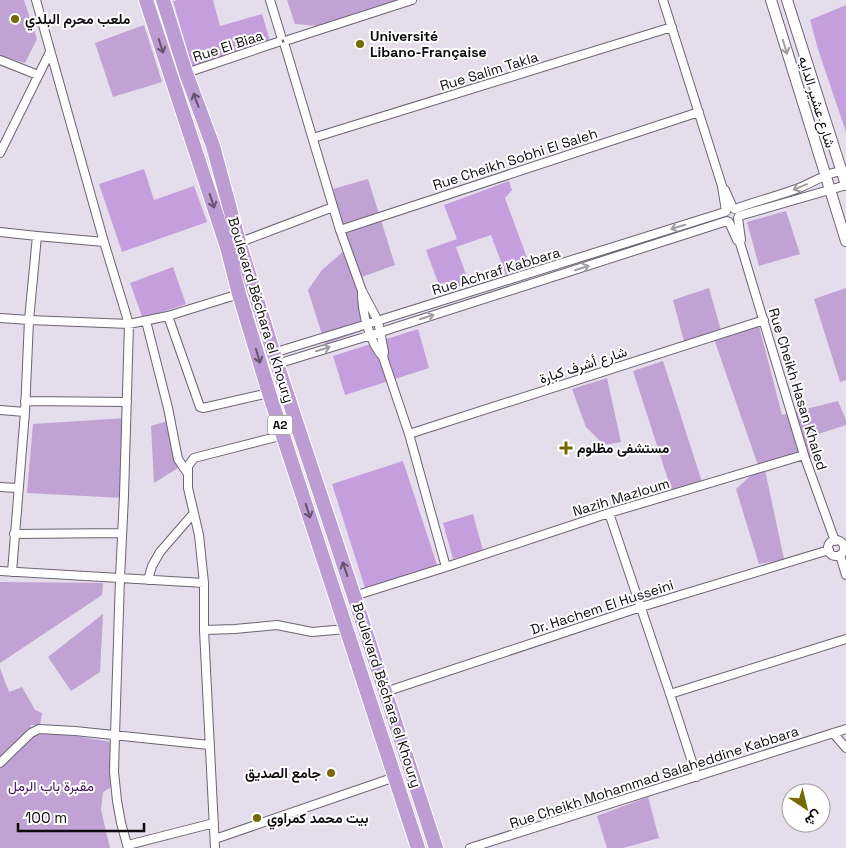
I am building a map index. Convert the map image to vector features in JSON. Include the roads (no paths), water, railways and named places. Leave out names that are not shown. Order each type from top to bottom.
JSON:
[{"type":"highway","name":"Boulevard Béchara el Khoury","points":[[146,0],[275,358],[436,848]]},
{"type":"highway","name":"Boulevard Béchara el Khoury","points":[[163,0],[186,72],[213,146],[233,245],[239,294],[269,393],[418,848]]},
{"type":"street","points":[[35,0],[129,324],[114,735],[114,772],[121,823],[128,847],[214,823]]},
{"type":"street","points":[[270,0],[340,230],[362,291],[378,321],[384,352],[383,357]]},
{"type":"street","name":"Rue El Biaa","points":[[186,72],[412,0]]},
{"type":"street","name":"Rue Cheikh Hasan Khaled","points":[[663,0],[722,186],[742,240],[740,243]]},
{"type":"street","name":"شارع عشير الدايه","points":[[771,0],[846,241]]},
{"type":"street","name":"شارع عشير الدايه","points":[[787,0],[844,170],[846,185]]},
{"type":"street","name":"Rue Salim Takla","points":[[313,138],[672,27]]},
{"type":"street","points":[[0,152],[50,52]]},
{"type":"street","points":[[0,60],[38,75]]},
{"type":"street","name":"Rue Cheikh Sobhi El Saleh","points":[[340,230],[699,112]]},
{"type":"street","name":"Rue Achraf Kabbara","points":[[275,358],[367,324],[733,212],[844,170]]},
{"type":"street","name":"Rue Achraf Kabbara","points":[[733,212],[846,185]]},
{"type":"street","points":[[233,245],[333,207]]},
{"type":"street","name":"Rue Cheikh Hasan Khaled","points":[[733,212],[724,216],[740,243],[804,455],[835,541]]},
{"type":"street","name":"Rue Achraf Kabbara","points":[[275,358],[370,336],[728,221]]},
{"type":"street","points":[[0,232],[104,242]]},
{"type":"street","points":[[12,572],[36,236]]},
{"type":"street","points":[[362,291],[370,336],[383,357],[410,434],[446,567]]},
{"type":"street","points":[[0,318],[129,324],[168,316],[239,294]]},
{"type":"street","points":[[168,316],[200,407],[203,408],[269,393]]},
{"type":"street","name":"شارع أشرف كبارة","points":[[410,434],[764,320]]},
{"type":"street","points":[[146,321],[168,408],[178,459],[188,475]]},
{"type":"street","points":[[25,401],[126,402]]},
{"type":"street","points":[[0,410],[24,412]]},
{"type":"street","points":[[215,848],[204,630],[204,583],[199,535],[188,488],[188,466],[194,458],[284,435]]},
{"type":"street","name":"Nazih Mazloum","points":[[354,596],[609,513],[804,455]]},
{"type":"street","points":[[0,487],[18,488]]},
{"type":"street","points":[[609,513],[697,777]]},
{"type":"street","points":[[148,580],[152,566],[160,552],[194,514]]},
{"type":"street","points":[[14,534],[122,533]]},
{"type":"street","points":[[835,541],[845,546],[844,552],[840,555],[834,556],[830,553],[829,545],[835,541]]},
{"type":"street","name":"Dr. Hachem El Husseini","points":[[385,692],[641,607],[829,550]]},
{"type":"street","points":[[840,555],[846,574]]},
{"type":"street","points":[[0,571],[204,583]]},
{"type":"street","points":[[204,630],[277,625],[312,632],[346,630]]},
{"type":"street","points":[[670,694],[846,639]]},
{"type":"street","points":[[0,763],[31,733],[39,729],[209,745]]},
{"type":"street","name":"Rue Cheikh Mohammad Salaheddine Kabbara","points":[[470,848],[846,729]]},
{"type":"street","points":[[832,733],[846,748]]},
{"type":"street","points":[[215,839],[395,777]]},
{"type":"place","name":"ملعب محرم البلدي","points":[[15,19]]},
{"type":"place","name":"Université Libano-Française","points":[[360,44]]},
{"type":"place","name":"مستشفى مظلوم","points":[[566,448]]},
{"type":"place","name":"جامع الصديق","points":[[331,773]]},
{"type":"place","name":"بيت محمد كمراوي","points":[[257,818]]},
{"type":"park label","name":"مقبرة باب الرمل","points":[[51,786]]}]
